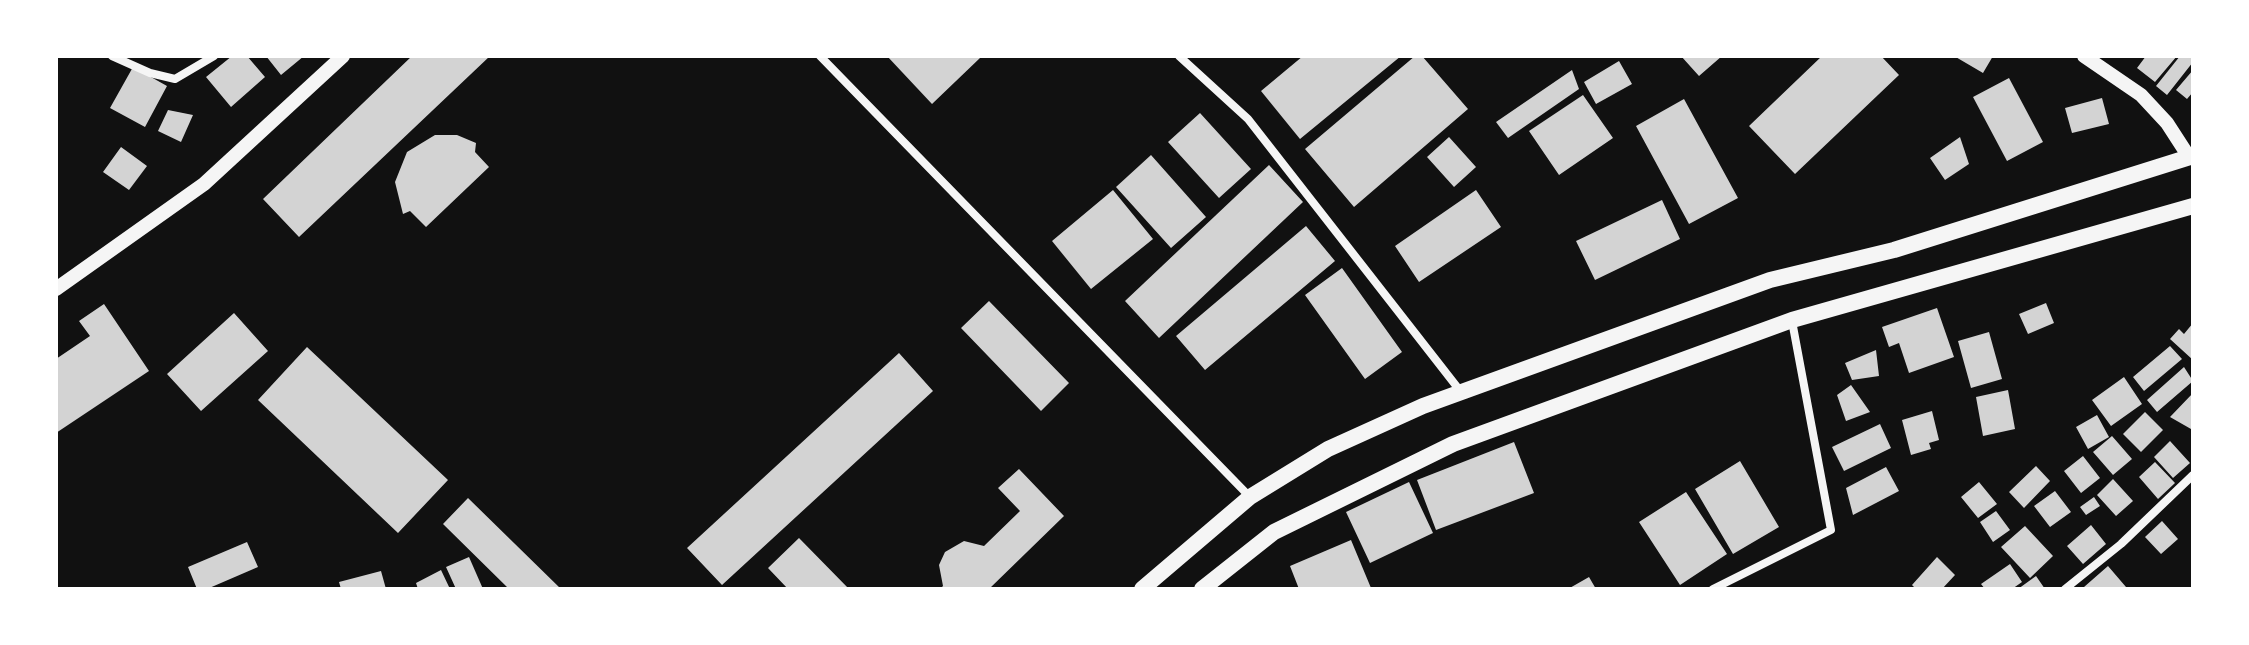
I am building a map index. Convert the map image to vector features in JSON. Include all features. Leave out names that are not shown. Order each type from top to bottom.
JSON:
[{"type":"main road","points":[[1142,589],[1250,497],[1328,449],[1423,406],[1770,280],[1894,250],[2191,157]]},
{"type":"main road","points":[[1202,589],[1274,532],[1453,444],[1792,320],[2193,206]]},
{"type":"street","points":[[112,56],[150,73],[175,79],[214,56]]},
{"type":"street","points":[[56,289],[204,184],[343,56]]},
{"type":"street","points":[[820,56],[1250,497]]},
{"type":"street","points":[[1179,56],[1248,119],[1462,392]]},
{"type":"street","points":[[2084,56],[2141,95],[2167,123],[2191,157]]},
{"type":"street","points":[[1713,589],[1831,530],[1792,320]]},
{"type":"street","points":[[2065,589],[2141,526],[2193,475]]},
{"type":"building","points":[[232,56],[247,56],[265,77],[231,107],[206,77]]},
{"type":"building","points":[[266,56],[304,56],[281,75]]},
{"type":"building","points":[[412,56],[490,56],[299,237],[263,199]]},
{"type":"building","points":[[887,56],[979,56],[980,58],[932,104]]},
{"type":"building","points":[[1303,56],[1401,56],[1300,139],[1261,91]]},
{"type":"building","points":[[1415,56],[1422,56],[1468,109],[1354,207],[1305,149]]},
{"type":"building","points":[[1681,56],[1722,56],[1699,76]]},
{"type":"building","points":[[1822,56],[1881,56],[1899,75],[1795,174],[1749,126]]},
{"type":"building","points":[[1954,56],[1993,56],[1983,73]]},
{"type":"building","points":[[2146,56],[2177,56],[2155,82],[2137,68]]},
{"type":"building","points":[[2180,56],[2193,56],[2193,62],[2167,95],[2156,86]]},
{"type":"building","points":[[1619,61],[1632,84],[1596,104],[1584,82]]},
{"type":"building","points":[[133,67],[167,86],[145,127],[110,108]]},
{"type":"building","points":[[1572,70],[1579,89],[1508,138],[1496,122]]},
{"type":"building","points":[[2193,70],[2193,92],[2187,99],[2176,90]]},
{"type":"building","points":[[2009,78],[2043,142],[2007,161],[1973,97]]},
{"type":"building","points":[[1583,95],[1613,138],[1559,175],[1529,131]]},
{"type":"building","points":[[2102,98],[2109,124],[2072,133],[2065,108]]},
{"type":"building","points":[[1684,99],[1738,198],[1689,224],[1636,126]]},
{"type":"building","points":[[168,110],[193,115],[181,142],[158,131]]},
{"type":"building","points":[[1200,113],[1251,169],[1219,198],[1168,142]]},
{"type":"building","points":[[435,135],[457,135],[476,143],[475,152],[489,167],[426,227],[410,211],[403,214],[395,182],[407,152]]},
{"type":"building","points":[[1449,137],[1476,167],[1454,187],[1427,157]]},
{"type":"building","points":[[1960,137],[1969,164],[1945,180],[1930,158]]},
{"type":"building","points":[[121,147],[147,166],[129,190],[103,172]]},
{"type":"building","points":[[1151,155],[1206,217],[1171,248],[1116,187]]},
{"type":"building","points":[[1269,165],[1303,202],[1159,338],[1125,301]]},
{"type":"building","points":[[1113,190],[1153,239],[1091,289],[1052,241]]},
{"type":"building","points":[[1476,190],[1501,227],[1419,282],[1395,246]]},
{"type":"building","points":[[1662,200],[1680,239],[1595,280],[1576,241]]},
{"type":"building","points":[[1306,226],[1335,261],[1205,370],[1176,336]]},
{"type":"building","points":[[1342,268],[1402,352],[1365,379],[1305,295]]},
{"type":"building","points":[[989,301],[1069,383],[1041,411],[961,328]]},
{"type":"building","points":[[2046,303],[2054,323],[2028,334],[2019,314]]},
{"type":"building","points":[[104,304],[149,371],[56,433],[56,359],[90,336],[79,321]]},
{"type":"building","points":[[1937,308],[1954,357],[1909,373],[1899,343],[1889,347],[1882,327]]},
{"type":"building","points":[[234,313],[268,351],[201,411],[167,374]]},
{"type":"building","points":[[2193,323],[2193,360],[2170,339],[2179,329],[2184,334]]},
{"type":"building","points":[[1989,332],[2002,379],[1971,388],[1958,341]]},
{"type":"building","points":[[2170,346],[2182,359],[2144,391],[2133,377]]},
{"type":"building","points":[[307,347],[448,480],[398,533],[258,400]]},
{"type":"building","points":[[1876,350],[1879,376],[1852,380],[1845,363]]},
{"type":"building","points":[[899,353],[933,391],[722,585],[687,548]]},
{"type":"building","points":[[2184,367],[2193,381],[2157,412],[2147,400]]},
{"type":"building","points":[[2124,377],[2142,404],[2111,426],[2092,400]]},
{"type":"building","points":[[1851,385],[1870,412],[1846,421],[1837,395]]},
{"type":"building","points":[[2008,390],[2015,429],[1983,436],[1976,397]]},
{"type":"building","points":[[2193,393],[2193,427],[2191,429],[2170,417]]},
{"type":"building","points":[[1932,411],[1939,440],[1929,443],[1931,449],[1911,455],[1902,420]]},
{"type":"building","points":[[2145,412],[2163,430],[2141,452],[2123,434]]},
{"type":"building","points":[[2097,415],[2109,437],[2088,449],[2076,427]]},
{"type":"building","points":[[1880,424],[1891,448],[1844,471],[1832,447]]},
{"type":"building","points":[[2112,436],[2132,459],[2113,475],[2093,452]]},
{"type":"building","points":[[2170,441],[2190,463],[2173,478],[2154,457]]},
{"type":"building","points":[[1514,442],[1534,493],[1436,530],[1417,480]]},
{"type":"building","points":[[2083,456],[2100,478],[2081,493],[2064,471]]},
{"type":"building","points":[[1740,461],[1779,527],[1733,554],[1695,489]]},
{"type":"building","points":[[2155,462],[2175,483],[2158,499],[2139,477]]},
{"type":"building","points":[[2036,466],[2050,481],[2024,508],[2009,492]]},
{"type":"building","points":[[1886,467],[1899,491],[1853,515],[1846,488]]},
{"type":"building","points":[[1019,469],[1064,516],[989,589],[940,589],[943,586],[939,565],[945,552],[964,541],[984,546],[1020,511],[998,488]]},
{"type":"building","points":[[2113,479],[2133,501],[2116,516],[2097,495]]},
{"type":"building","points":[[1409,482],[1433,533],[1370,563],[1346,512]]},
{"type":"building","points":[[1979,482],[1997,504],[1978,518],[1961,497]]},
{"type":"building","points":[[2055,491],[2071,512],[2050,527],[2034,506]]},
{"type":"building","points":[[1686,492],[1727,554],[1680,585],[1639,522]]},
{"type":"building","points":[[2094,497],[2100,506],[2086,515],[2080,507]]},
{"type":"building","points":[[468,498],[561,589],[509,589],[443,524]]},
{"type":"building","points":[[1996,511],[2010,530],[1993,542],[1980,522]]},
{"type":"building","points":[[2162,521],[2178,539],[2161,554],[2145,537]]},
{"type":"building","points":[[2091,525],[2106,544],[2083,564],[2067,546]]},
{"type":"building","points":[[2025,526],[2053,556],[2030,578],[2001,547]]},
{"type":"building","points":[[799,538],[849,589],[788,589],[768,568]]},
{"type":"building","points":[[1351,540],[1371,588],[1299,589],[1290,566]]},
{"type":"building","points":[[247,542],[258,567],[207,589],[197,589],[188,567]]},
{"type":"building","points":[[469,557],[483,589],[456,589],[446,567]]},
{"type":"building","points":[[1937,557],[1955,575],[1942,589],[1916,589],[1912,585]]},
{"type":"building","points":[[2010,564],[2022,582],[2012,589],[1985,589],[1981,584]]},
{"type":"building","points":[[2108,566],[2126,587],[2084,587]]},
{"type":"building","points":[[441,570],[450,589],[418,589],[416,583]]},
{"type":"building","points":[[381,571],[386,589],[341,589],[339,582]]},
{"type":"building","points":[[2036,576],[2045,589],[2018,589]]},
{"type":"building","points":[[1589,577],[1596,589],[1568,589]]}]
